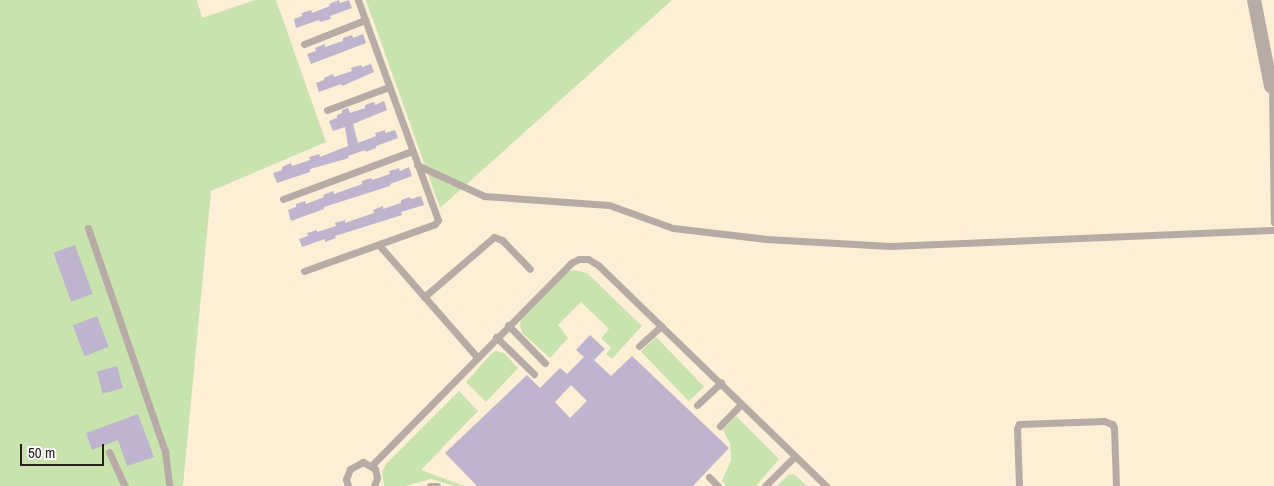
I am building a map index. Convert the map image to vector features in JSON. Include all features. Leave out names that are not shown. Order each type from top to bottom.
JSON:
[{"type":"street","points":[[1254,0],[1272,85]]},
{"type":"lane","points":[[304,271],[437,223],[438,217],[417,165],[358,0]]},
{"type":"lane","points":[[304,44],[365,20]]},
{"type":"lane","points":[[1272,85],[1271,155],[1274,222]]},
{"type":"lane","points":[[327,110],[389,87]]},
{"type":"lane","points":[[283,199],[412,151]]},
{"type":"lane","points":[[417,165],[484,196],[609,206],[673,228],[766,239],[890,246],[1274,230]]},
{"type":"lane","points":[[88,228],[165,450],[169,486]]},
{"type":"lane","points":[[424,297],[494,237],[502,240],[530,269]]},
{"type":"lane","points":[[379,244],[477,357]]},
{"type":"lane","points":[[372,465],[496,337],[571,264],[579,259],[588,259],[598,265],[721,382],[740,404],[826,486]]},
{"type":"lane","points":[[508,326],[545,362]]},
{"type":"lane","points":[[639,346],[661,326]]},
{"type":"lane","points":[[496,337],[534,374]]},
{"type":"lane","points":[[697,405],[721,382]]},
{"type":"lane","points":[[720,426],[740,404]]},
{"type":"lane","points":[[1019,486],[1017,429],[1019,424],[1104,421],[1112,424],[1114,428],[1116,486]]},
{"type":"lane","points":[[109,452],[125,486]]},
{"type":"lane","points":[[765,486],[794,457]]},
{"type":"lane","points":[[348,486],[347,474],[354,465],[363,462],[372,465],[376,473],[374,486]]},
{"type":"lane","points":[[709,477],[718,486]]},
{"type":"lane","points":[[430,486],[438,486]]},
{"type":"green space","points":[[0,0],[197,0],[202,18],[255,0],[276,0],[326,142],[211,191],[183,486],[0,486]]},
{"type":"green space","points":[[366,0],[672,0],[440,208]]},
{"type":"green space","points":[[574,270],[587,273],[642,326],[612,359],[606,354],[611,348],[601,338],[609,329],[581,302],[558,325],[568,338],[550,358],[523,334],[520,326],[521,319],[569,271]]},
{"type":"green space","points":[[656,337],[704,387],[689,401],[641,352]]},
{"type":"green space","points":[[496,351],[504,353],[518,368],[486,402],[466,382]]},
{"type":"green space","points":[[459,391],[478,411],[421,470],[464,486],[455,486],[431,479],[405,486],[384,486],[382,472],[386,464]]},
{"type":"green space","points":[[736,416],[779,459],[756,486],[726,486],[722,481],[731,460],[730,444],[723,430]]},
{"type":"green space","points":[[794,474],[807,486],[777,486],[788,475]]},
{"type":"building","points":[[339,0],[340,3],[349,0],[352,8],[330,16],[331,19],[320,22],[319,20],[296,28],[294,19],[302,16],[302,13],[311,10],[312,13],[330,6],[329,4]]},
{"type":"building","points":[[363,34],[366,43],[311,64],[307,54],[316,51],[315,48],[343,41],[343,38],[352,35],[353,38]]},
{"type":"building","points":[[371,64],[374,72],[342,86],[341,84],[319,92],[316,83],[324,80],[324,78],[333,74],[334,77],[352,71],[351,68],[361,65],[362,67]]},
{"type":"building","points":[[384,101],[387,110],[353,124],[358,143],[376,136],[375,133],[385,130],[385,133],[395,130],[398,138],[366,152],[365,150],[348,156],[349,158],[310,169],[310,172],[277,183],[273,173],[282,170],[282,167],[291,163],[292,166],[310,160],[309,157],[319,154],[320,157],[348,146],[345,127],[333,131],[329,121],[337,118],[337,115],[342,113],[342,110],[348,108],[350,113],[365,108],[365,105],[374,102],[375,105]]},
{"type":"building","points":[[409,167],[412,176],[390,184],[390,186],[324,207],[324,209],[291,221],[288,210],[296,207],[296,204],[305,201],[306,204],[324,197],[323,195],[333,191],[334,194],[362,184],[362,181],[390,174],[389,171],[399,168],[400,171]]},
{"type":"building","points":[[421,196],[424,205],[401,212],[402,215],[335,236],[336,238],[325,242],[325,239],[302,247],[299,239],[308,236],[307,233],[317,230],[317,232],[336,226],[335,223],[345,220],[345,223],[374,213],[373,210],[401,203],[401,200],[410,197],[411,199]]},
{"type":"building","points":[[75,245],[93,294],[71,302],[53,253]]},
{"type":"building","points":[[97,316],[109,347],[85,356],[73,325]]},
{"type":"building","points":[[590,335],[605,349],[594,360],[611,376],[632,356],[729,448],[693,486],[477,486],[445,453],[527,375],[540,388],[560,368],[567,374],[584,357],[576,350]],"holes":[[[571,385],[587,401],[570,418],[555,402]]]},
{"type":"building","points":[[117,366],[123,388],[103,394],[97,371]]},
{"type":"building","points":[[138,414],[154,457],[127,466],[118,440],[92,450],[86,433]]}]
